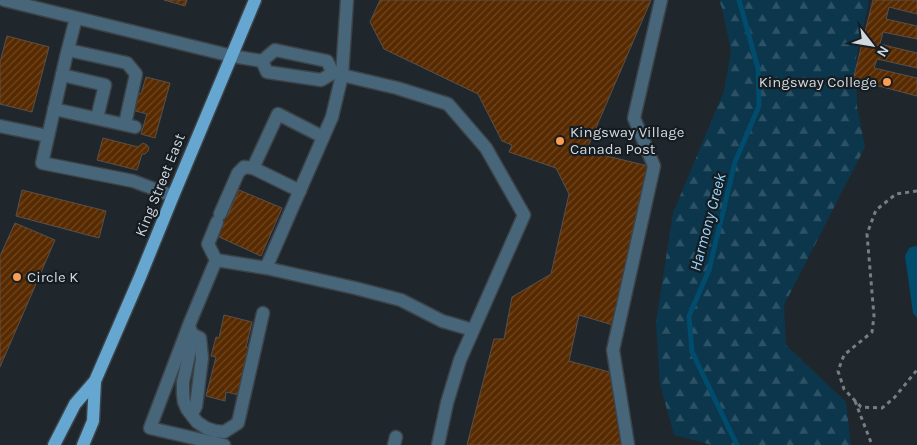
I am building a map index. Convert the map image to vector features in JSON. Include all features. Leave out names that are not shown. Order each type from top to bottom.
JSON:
[{"type":"main road","name":"King Street East","points":[[54,445],[75,404],[94,381],[140,278],[255,0]]},
{"type":"main road","name":"King Street East","points":[[83,445],[93,420],[94,381]]},
{"type":"street","points":[[4,0],[232,56],[262,61],[275,50],[327,61],[337,74]]},
{"type":"street","points":[[266,268],[332,117],[347,0]]},
{"type":"street","points":[[628,445],[613,350],[654,166],[634,118],[661,0]]},
{"type":"street","points":[[76,18],[42,163],[133,181],[173,196]]},
{"type":"street","points":[[54,109],[130,125],[136,74],[132,69],[127,63],[68,50]]},
{"type":"street","points":[[262,61],[267,72],[321,80],[337,74],[397,88],[448,104],[486,148],[524,215],[460,360],[438,445]]},
{"type":"street","points":[[62,74],[105,85],[97,118]]},
{"type":"street","points":[[254,168],[278,114],[323,137]]},
{"type":"street","points":[[0,126],[48,136]]},
{"type":"street","points":[[224,445],[150,428],[216,260],[208,244],[238,173],[244,168],[254,168],[300,190]]},
{"type":"street","points":[[216,260],[266,268],[401,300],[442,321],[473,330]]},
{"type":"street","points":[[190,329],[200,338],[202,358],[196,406],[192,414],[197,422],[206,428],[224,432],[238,423],[263,313]]},
{"type":"path","points":[[917,191],[896,194],[876,210],[867,234],[874,316],[872,332],[844,355],[838,371],[844,389],[861,407],[882,408],[894,398],[917,370]]},
{"type":"path","points":[[854,400],[872,445]]},
{"type":"green space","points":[[719,0],[868,0],[856,58],[857,106],[865,147],[784,305],[786,345],[846,402],[851,445],[712,445],[674,435],[660,384],[656,322],[673,213],[724,91],[731,51]]},
{"type":"shaded area","points":[[917,246],[917,318],[913,313],[905,256],[909,248]]},
{"type":"building","points":[[164,0],[187,0],[185,6]]},
{"type":"building","points":[[380,0],[651,0],[586,151],[648,166],[613,325],[579,315],[569,361],[613,373],[623,445],[467,445],[494,339],[504,339],[512,297],[551,274],[569,194],[556,168],[509,152],[512,145],[502,141],[478,94],[384,49],[370,22]]},
{"type":"building","points":[[873,0],[917,0],[917,14],[889,7],[886,19],[917,26],[917,39],[883,32],[880,44],[917,53],[917,68],[877,59],[874,68],[917,78],[917,96],[871,84],[869,88],[852,84]]},
{"type":"building","points":[[7,36],[49,47],[32,112],[0,104],[0,62]]},
{"type":"building","points":[[146,77],[170,83],[155,138],[141,134],[147,114],[132,110],[137,93],[141,94]]},
{"type":"building","points":[[103,138],[138,147],[143,143],[149,148],[145,154],[142,154],[137,170],[97,160]]},
{"type":"building","points":[[22,190],[106,211],[99,238],[16,216]]},
{"type":"building","points":[[239,190],[282,208],[261,256],[217,236],[213,220],[216,212],[227,217]]},
{"type":"building","points":[[15,223],[55,240],[0,367],[0,256]]},
{"type":"building","points":[[224,315],[252,322],[246,347],[250,348],[247,369],[244,368],[239,395],[226,392],[225,401],[206,396],[216,357],[211,356],[216,337],[219,338]]},
{"type":"waterway","name":"Harmony Creek","points":[[737,445],[692,352],[689,316],[709,270],[735,162],[759,106],[758,68],[739,0]]},
{"type":"place","name":"Kingsway College","points":[[887,82]]},
{"type":"place","name":"Kingsway Village Canada Post","points":[[560,141]]},
{"type":"place","name":"Circle K","points":[[17,277]]}]
